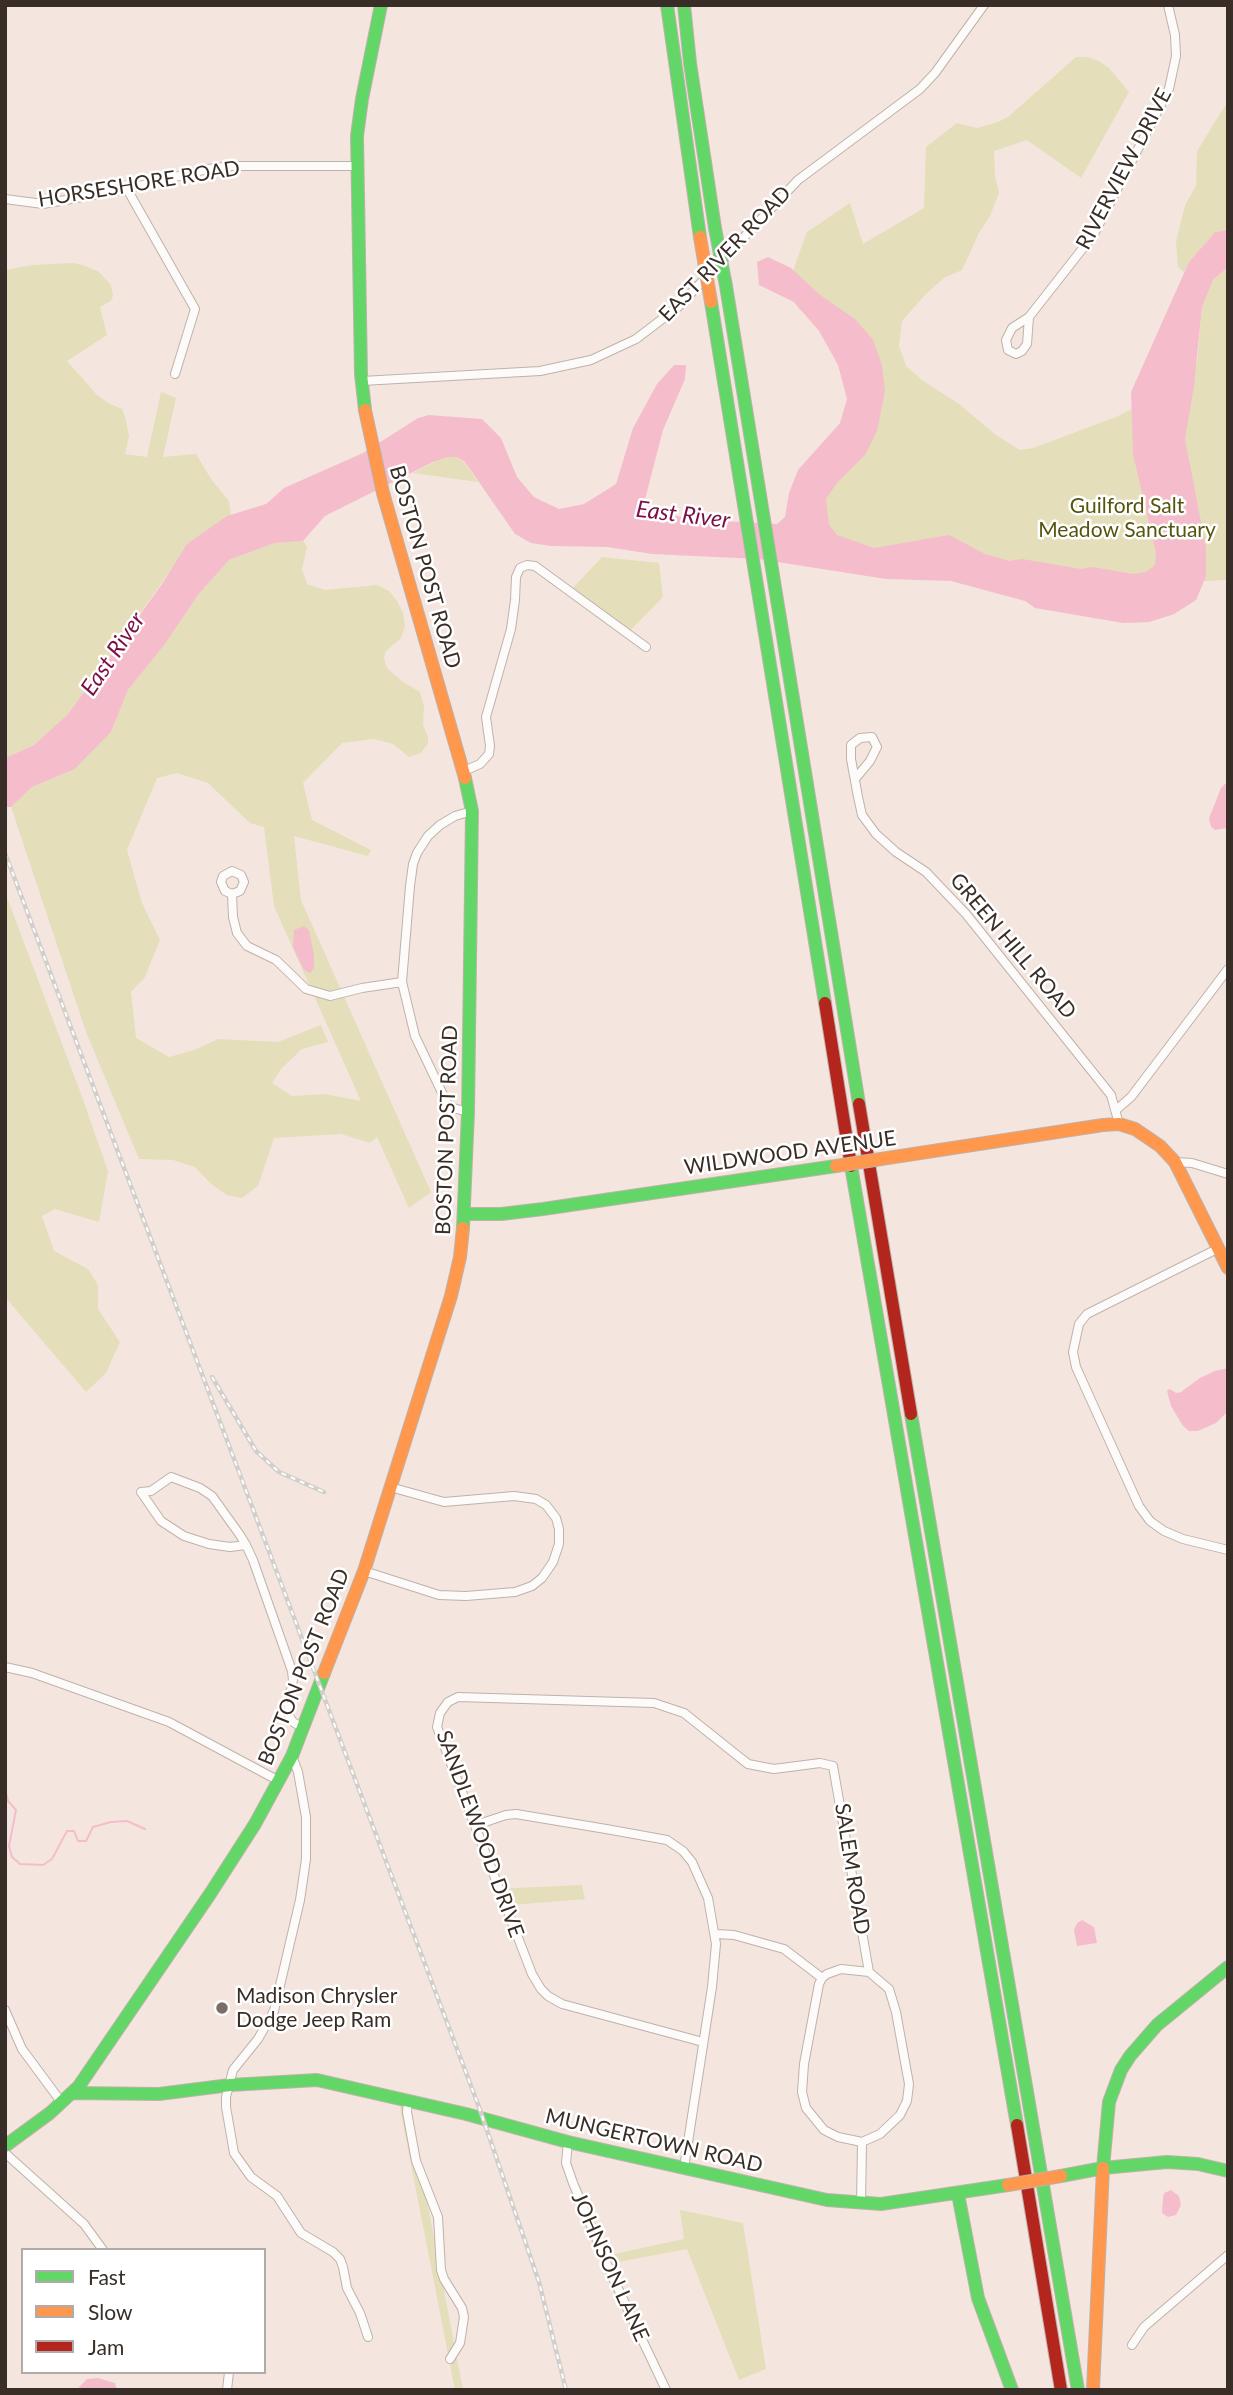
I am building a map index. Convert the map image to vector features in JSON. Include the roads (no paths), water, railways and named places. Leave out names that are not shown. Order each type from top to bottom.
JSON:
[{"type":"main road","name":"BOSTON POST ROAD","points":[[5,2146],[72,2093],[217,1883],[292,1756],[364,1570],[451,1296],[460,1257],[465,1214],[468,1112],[472,811],[464,771],[383,494],[372,447],[362,381],[357,166],[359,115],[381,5]]},
{"type":"main road","points":[[667,5],[685,147],[870,1280],[976,1878],[1061,2390]]},
{"type":"main road","points":[[684,5],[715,228],[773,568],[886,1270],[1078,2390]]},
{"type":"main road","points":[[1119,1124],[1150,1138],[1175,1163],[1228,1268]]},
{"type":"main road","name":"WILDWOOD AVENUE","points":[[465,1214],[501,1214],[543,1209],[1119,1124]]},
{"type":"main road","points":[[1093,2390],[1103,2168],[1109,2102],[1130,2056],[1157,2025],[1228,1966]]},
{"type":"main road","name":"MUNGERTOWN ROAD","points":[[72,2093],[159,2094],[230,2085],[317,2080],[466,2114],[568,2142],[783,2191],[861,2204],[909,2201],[1103,2168],[1167,2162],[1198,2164],[1228,2171]]},
{"type":"main road","points":[[958,2194],[978,2298],[1010,2387]]},
{"type":"street","name":"EAST RIVER ROAD","points":[[362,381],[540,371],[591,360],[636,339],[678,307],[798,180],[920,89],[935,73],[984,5]]},
{"type":"street","name":"RIVERVIEW DRIVE","points":[[1029,317],[1094,234],[1168,89],[1176,56],[1175,35],[1168,5]]},
{"type":"street","name":"HORSESHORE ROAD","points":[[5,199],[43,204],[127,189],[207,169],[233,166],[357,166]]},
{"type":"street","points":[[127,189],[195,309],[175,374]]},
{"type":"street","points":[[464,771],[480,764],[489,754],[491,746],[486,717],[511,629],[516,600],[516,578],[520,568],[535,566],[646,647]]},
{"type":"street","name":"GREEN HILL ROAD","points":[[855,779],[870,761],[877,747],[872,737],[860,738],[851,745],[851,759],[862,815],[876,834],[896,852],[926,872],[966,914],[1111,1096],[1119,1124]]},
{"type":"street","points":[[468,1112],[450,1107],[446,1101],[415,1036],[402,982],[410,886],[417,853],[428,836],[440,825],[455,816],[472,811]]},
{"type":"street","points":[[232,894],[237,933],[247,946],[276,960],[306,989],[330,996],[402,982]]},
{"type":"street","points":[[1116,1110],[1131,1097],[1228,969]]},
{"type":"street","points":[[1175,1163],[1192,1163],[1228,1174]]},
{"type":"street","points":[[1219,1248],[1087,1314],[1079,1324],[1073,1352],[1076,1367],[1134,1495],[1150,1521],[1183,1539],[1228,1550]]},
{"type":"street","points":[[246,1545],[230,1547],[209,1544],[184,1536],[161,1521],[141,1492],[157,1487],[171,1477],[200,1488],[212,1496],[246,1545],[292,1671],[289,1716],[303,1728]]},
{"type":"street","points":[[364,1570],[439,1595],[515,1592],[532,1586],[542,1578],[553,1562],[559,1544],[556,1518],[536,1499],[514,1496],[444,1502],[390,1487]]},
{"type":"street","points":[[5,1667],[32,1673],[169,1722],[279,1781]]},
{"type":"street","name":"SANDLEWOOD DRIVE","points":[[703,2042],[562,2004],[548,1996],[532,1974],[437,1727],[440,1713],[448,1702],[458,1697],[653,1703],[684,1713],[748,1764],[774,1769],[820,1763],[833,1766]]},
{"type":"street","points":[[292,1756],[298,1772],[306,1817],[306,1859],[300,1899],[274,2012],[258,2039],[237,2063],[226,2106],[234,2153],[251,2177],[277,2196],[301,2233],[340,2259],[347,2288],[360,2313],[368,2337]]},
{"type":"street","name":"SALEM ROAD","points":[[833,1766],[869,1972]]},
{"type":"street","points":[[475,1825],[506,1815],[520,1815],[667,1840],[683,1851],[697,1870],[708,1898],[716,1934],[714,1974],[684,2168]]},
{"type":"street","points":[[716,1934],[734,1935],[784,1950],[822,1978]]},
{"type":"street","points":[[841,1969],[869,1972],[883,1983],[893,2000],[909,2084],[907,2101],[900,2115],[880,2134],[862,2141],[838,2137],[824,2130],[811,2117],[803,2100],[802,2073],[816,1995],[822,1978],[841,1969]]},
{"type":"street","points":[[5,2010],[22,2049],[62,2103]]},
{"type":"street","points":[[408,2102],[407,2112],[416,2161],[438,2217],[441,2270],[462,2308],[464,2317],[460,2343],[450,2359]]},
{"type":"street","points":[[861,2204],[862,2141]]},
{"type":"street","name":"JOHNSON LANE","points":[[568,2142],[566,2163],[573,2183],[617,2287],[666,2390]]},
{"type":"street","points":[[5,2153],[85,2224],[102,2248]]},
{"type":"street","points":[[1132,2345],[1144,2328],[1228,2255]]},
{"type":"water","name":"East River","points":[[1228,230],[1228,267],[1213,280],[1202,307],[1194,386],[1185,439],[1206,548],[1206,576],[1196,600],[1174,614],[1149,622],[1123,623],[1035,608],[1025,601],[951,581],[886,579],[758,559],[652,554],[607,547],[531,543],[515,534],[465,462],[456,457],[448,457],[325,516],[303,541],[275,543],[229,560],[198,595],[165,644],[128,690],[111,732],[75,769],[32,787],[11,807],[5,807],[5,758],[34,745],[68,714],[162,584],[187,544],[227,516],[266,504],[284,488],[363,453],[418,418],[429,415],[482,419],[501,438],[517,477],[534,497],[559,509],[584,504],[616,484],[633,428],[657,384],[674,365],[686,365],[685,379],[663,430],[642,511],[704,520],[777,524],[785,517],[789,493],[798,470],[840,423],[847,399],[838,365],[819,331],[794,302],[759,285],[757,262],[768,257],[791,268],[820,295],[855,319],[873,340],[882,365],[885,391],[877,431],[865,455],[837,483],[826,499],[829,525],[837,535],[874,548],[949,535],[985,554],[1009,561],[1022,559],[1133,574],[1146,572],[1155,565],[1156,553],[1133,454],[1131,392],[1189,262],[1215,232]]},
{"type":"water","points":[[1228,781],[1228,828],[1215,830],[1211,827],[1209,818],[1221,788]]},
{"type":"water","points":[[304,926],[309,930],[314,955],[314,968],[310,973],[304,970],[293,947],[294,930]]},
{"type":"water","points":[[1228,1368],[1228,1411],[1216,1423],[1198,1431],[1189,1431],[1171,1406],[1167,1391],[1170,1389],[1176,1393],[1181,1392],[1200,1378]]},
{"type":"water","points":[[1082,1920],[1094,1927],[1097,1943],[1077,1946],[1074,1930]]},
{"type":"water","points":[[1171,2190],[1179,2196],[1181,2205],[1176,2215],[1168,2217],[1162,2213],[1163,2198],[1164,2193]]},
{"type":"water","points":[[98,2378],[115,2383],[117,2390],[76,2390],[87,2379]]},
{"type":"waterway","points":[[5,1788],[8,1801],[16,1810],[9,1846],[12,1857],[20,1864],[43,1865],[52,1859],[67,1831],[74,1831],[78,1841],[86,1841],[93,1827],[111,1822],[127,1821],[145,1829]]},
{"type":"railway","points":[[5,853],[479,2107],[539,2282],[566,2390]]},
{"type":"railway","points":[[212,1377],[256,1451],[279,1472],[324,1492]]},
{"type":"place","name":"Madison Chrysler Dodge Jeep Ram","points":[[222,2008]]},
{"type":"park label","name":"Guilford Salt Meadow Sanctuary","points":[[1127,518]]}]
